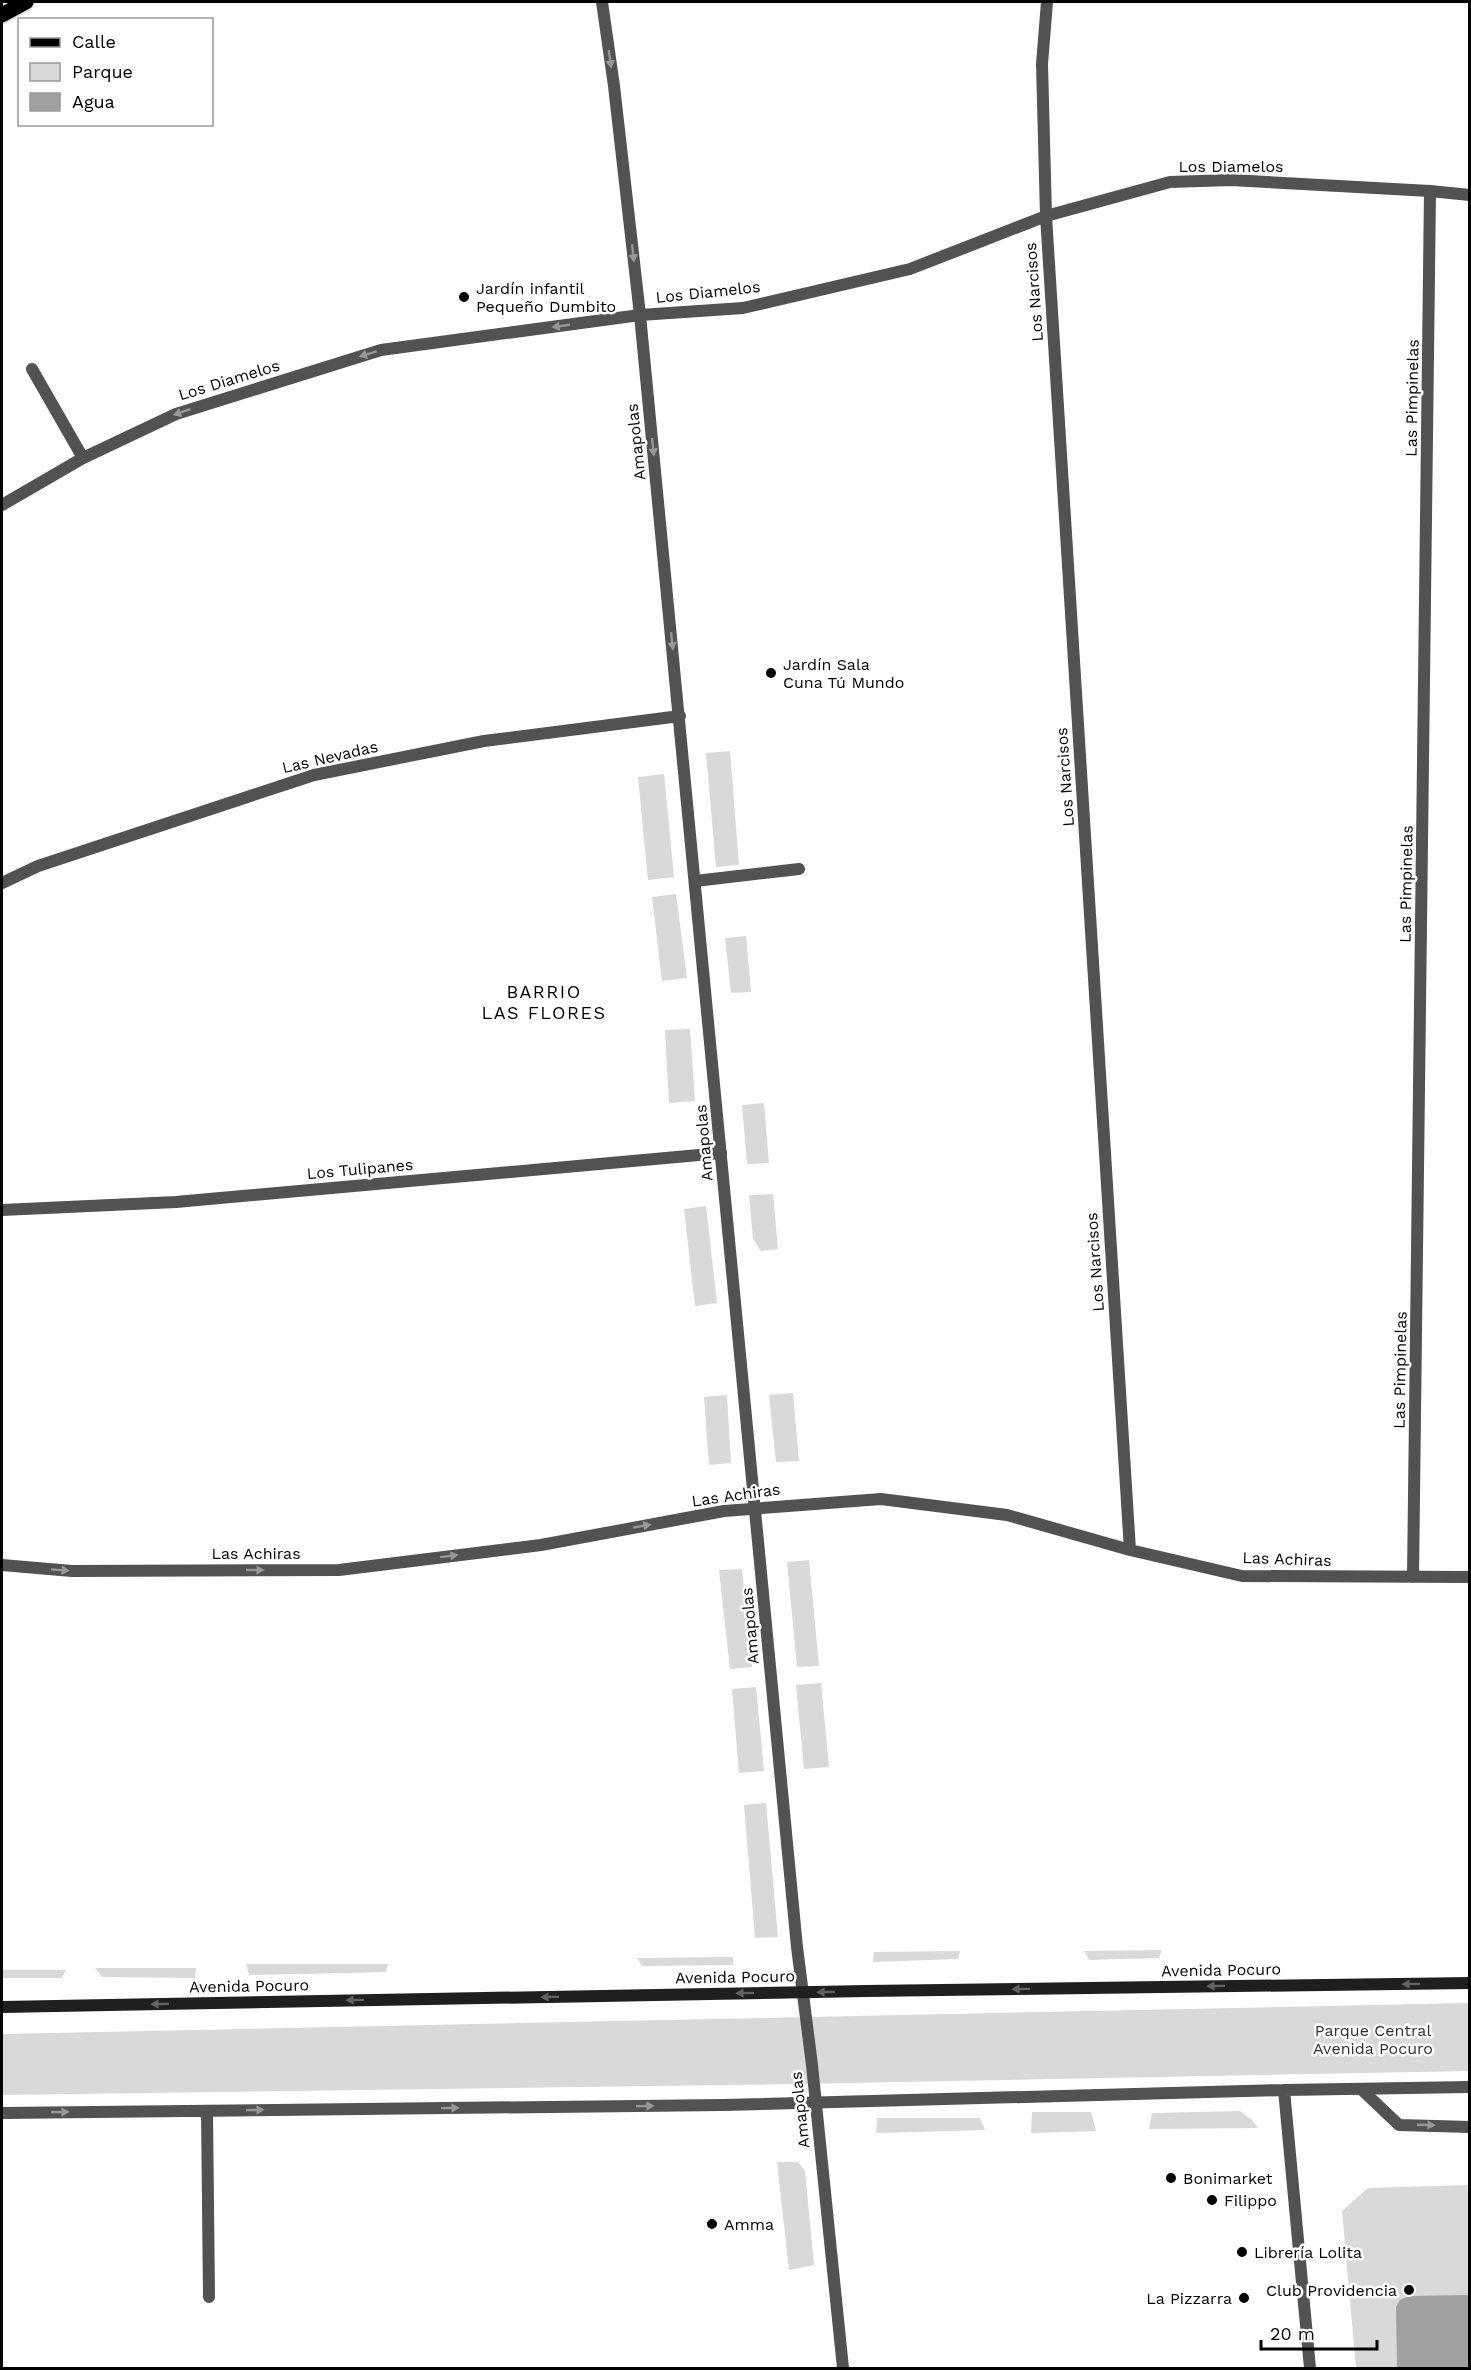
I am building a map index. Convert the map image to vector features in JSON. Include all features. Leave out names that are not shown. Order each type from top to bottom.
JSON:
[{"type":"main road","points":[[2,15],[26,2]]},
{"type":"main road","name":"Avenida Pocuro","points":[[2,2007],[803,1992],[1470,1983]]},
{"type":"street","name":"Amapolas","points":[[602,2],[640,315],[803,1992],[843,2368]]},
{"type":"street","name":"Los Narcisos","points":[[1047,2],[1042,64],[1046,216],[1130,1550]]},
{"type":"street","name":"Los Diamelos","points":[[2,505],[83,458],[176,414],[381,350],[640,315],[743,308],[910,269],[1046,216],[1170,182],[1231,180],[1470,195]]},
{"type":"street","name":"Las Pimpinelas","points":[[1413,1577],[1430,191]]},
{"type":"street","points":[[32,369],[83,458]]},
{"type":"street","name":"Las Nevadas","points":[[2,883],[48,862],[314,775],[484,741],[680,716]]},
{"type":"street","points":[[695,881],[800,869]]},
{"type":"street","name":"Los Tulipanes","points":[[2,1210],[176,1202],[721,1153]]},
{"type":"street","name":"Las Achiras","points":[[2,1565],[72,1571],[339,1570],[541,1545],[724,1511],[881,1499],[1007,1515],[1130,1550],[1242,1576],[1470,1577]]},
{"type":"street","points":[[2,2113],[723,2105],[1470,2087]]},
{"type":"street","points":[[1360,2089],[1399,2125],[1470,2127]]},
{"type":"street","points":[[1284,2090],[1310,2368]]},
{"type":"street","points":[[207,2110],[208,2297]]},
{"type":"green space","points":[[730,751],[739,865],[716,867],[706,753]]},
{"type":"green space","points":[[664,774],[674,877],[648,880],[638,777]]},
{"type":"green space","points":[[676,894],[687,978],[662,981],[652,897]]},
{"type":"green space","points":[[746,936],[751,992],[731,993],[725,938]]},
{"type":"green space","points":[[690,1029],[695,1101],[669,1103],[665,1030]]},
{"type":"green space","points":[[764,1103],[769,1163],[747,1164],[742,1105]]},
{"type":"green space","points":[[773,1194],[778,1249],[761,1251],[753,1239],[749,1195]]},
{"type":"green space","points":[[706,1206],[717,1303],[695,1306],[684,1209]]},
{"type":"green space","points":[[793,1393],[799,1461],[776,1462],[769,1395]]},
{"type":"green space","points":[[727,1395],[731,1463],[709,1465],[704,1397]]},
{"type":"green space","points":[[809,1560],[819,1666],[797,1667],[787,1562]]},
{"type":"green space","points":[[742,1569],[752,1667],[730,1669],[719,1570]]},
{"type":"green space","points":[[821,1683],[829,1767],[804,1769],[796,1685]]},
{"type":"green space","points":[[756,1687],[764,1771],[739,1773],[732,1689]]},
{"type":"green space","points":[[766,1803],[778,1937],[755,1938],[744,1805]]},
{"type":"green space","points":[[1162,1950],[1159,1958],[1090,1960],[1084,1951]]},
{"type":"green space","points":[[960,1951],[958,1959],[873,1962],[874,1952]]},
{"type":"green space","points":[[733,1957],[733,1965],[642,1966],[637,1958]]},
{"type":"green space","points":[[246,1964],[388,1964],[386,1972],[249,1975]]},
{"type":"green space","points":[[95,1968],[196,1968],[195,1978],[102,1977]]},
{"type":"green space","points":[[2,1970],[66,1970],[62,1978],[2,1978]]},
{"type":"green space","name":"Parque Central Avenida Pocuro","points":[[1469,2003],[1470,2071],[796,2084],[2,2095],[2,2034]]},
{"type":"green space","points":[[1240,2111],[1258,2128],[1149,2129],[1152,2113]]},
{"type":"green space","points":[[1032,2112],[1091,2112],[1096,2131],[1031,2133]]},
{"type":"green space","points":[[877,2118],[980,2118],[985,2130],[876,2133]]},
{"type":"green space","points":[[777,2162],[798,2162],[805,2171],[814,2265],[789,2270]]},
{"type":"green space","name":"Club Providencia","points":[[1469,2185],[1469,2368],[1356,2368],[1342,2211],[1368,2188]]},
{"type":"water","name":"Club Providencia","points":[[1469,2295],[1469,2368],[1397,2368],[1396,2307],[1400,2300],[1409,2296]]},
{"type":"place","name":"Jardín infantil Pequeño Dumbito","points":[[464,297]]},
{"type":"place","name":"Jardín Sala Cuna Tú Mundo","points":[[771,673]]},
{"type":"place","name":"Bonimarket","points":[[1171,2178]]},
{"type":"place","name":"Filippo","points":[[1212,2200]]},
{"type":"place","name":"Amma","points":[[712,2224]]},
{"type":"place","name":"Librería Lolita","points":[[1242,2252]]},
{"type":"place","name":"Club Providencia","points":[[1409,2290]]},
{"type":"place","name":"La Pizzarra","points":[[1244,2298]]},
{"type":"district","name":"BARRIO LAS FLORES","points":[[544,1001]]}]
